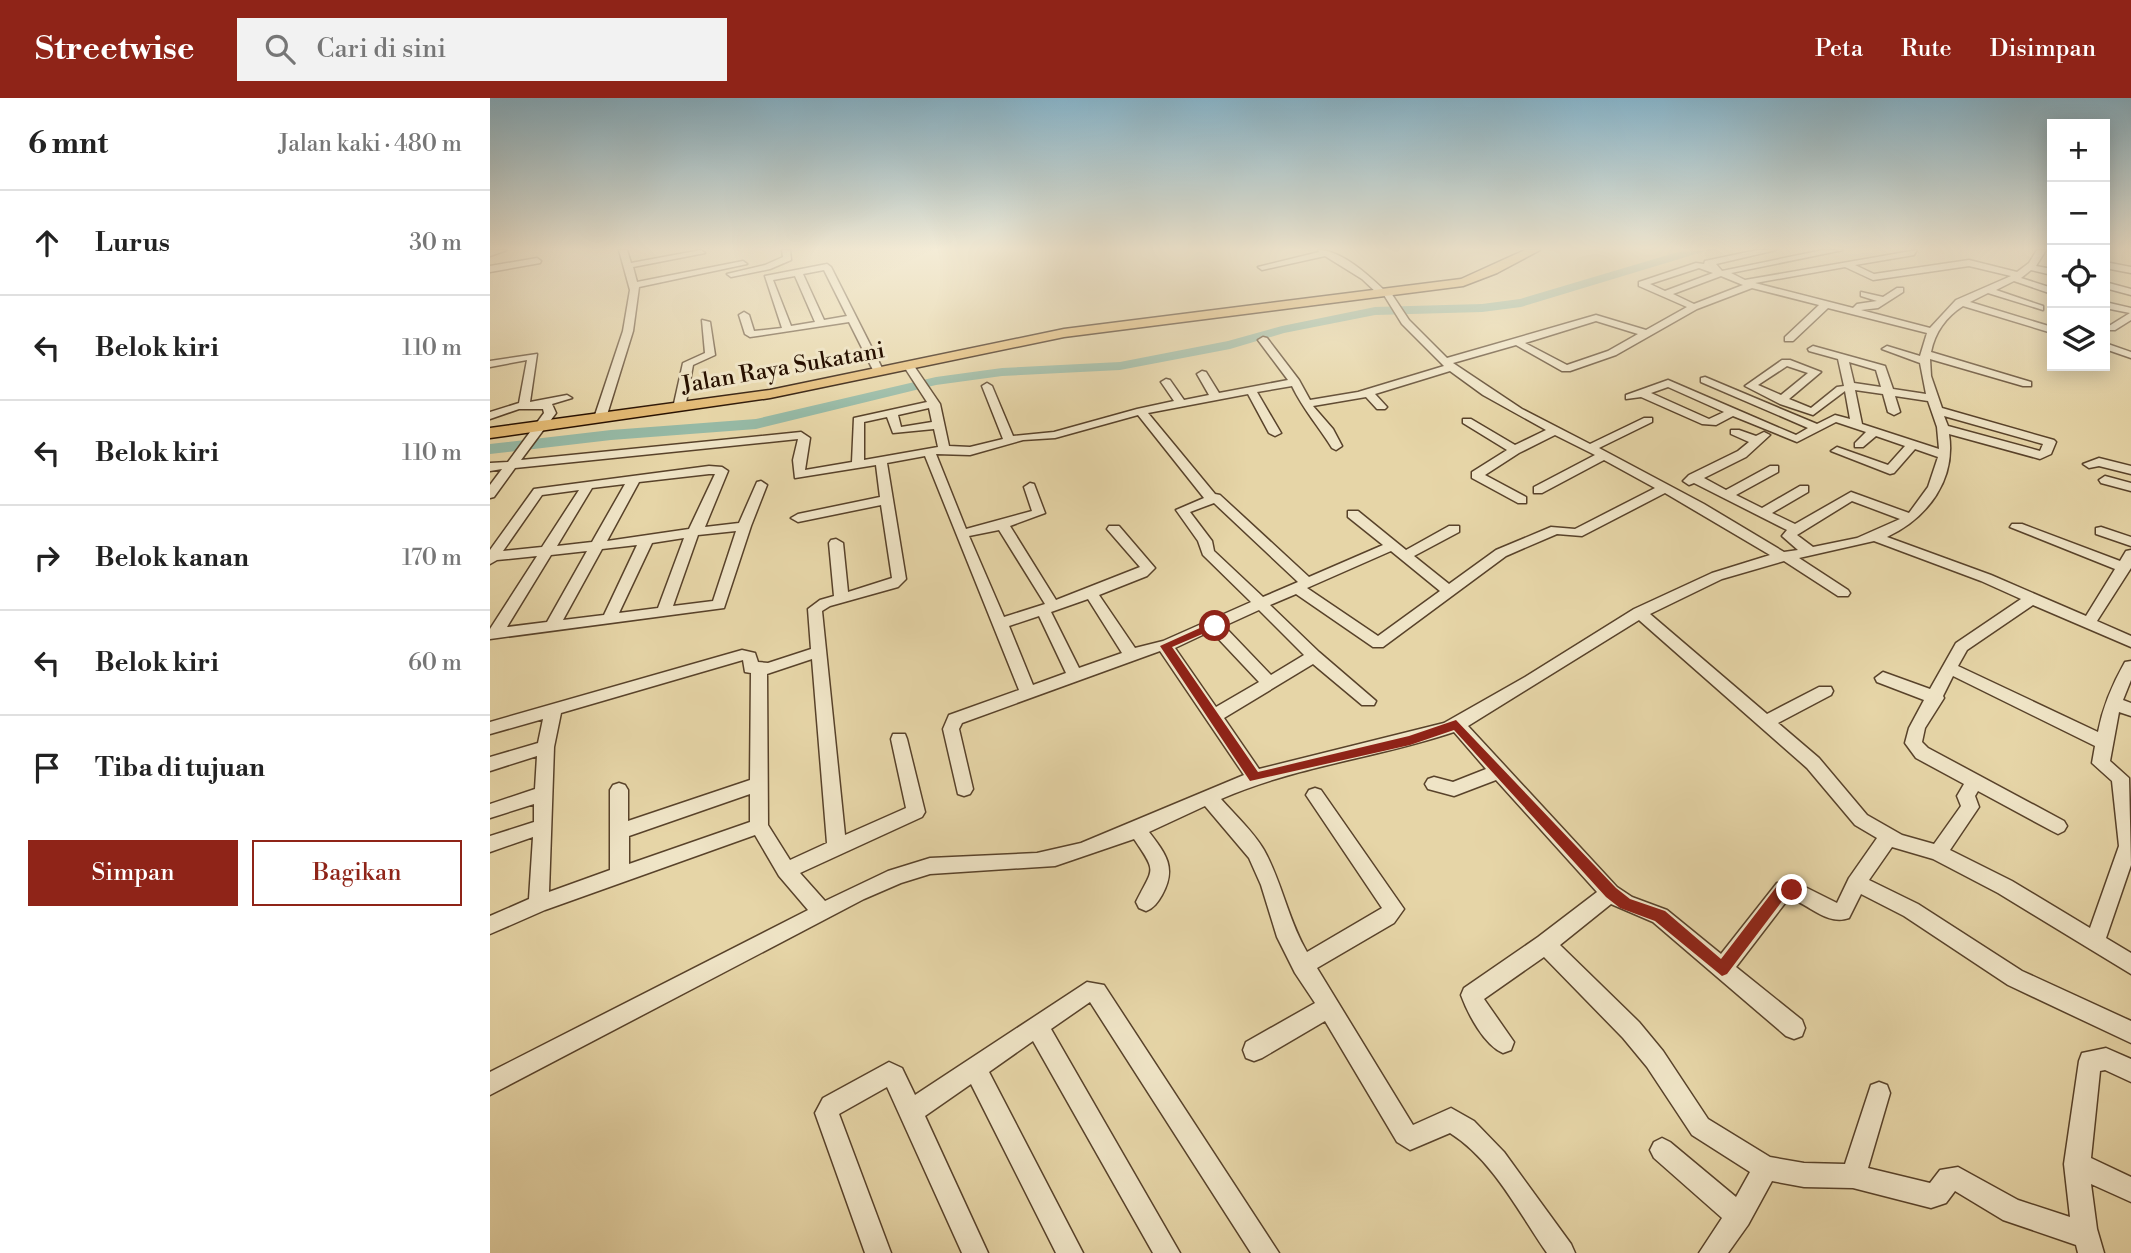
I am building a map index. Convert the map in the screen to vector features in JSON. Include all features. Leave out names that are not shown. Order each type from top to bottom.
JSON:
[{"type":"main road","name":"Jalan Raya Sukatani","points":[[490,433],[679,408],[879,372],[1064,333],[1318,304]]},
{"type":"street","points":[[600,418],[628,331],[632,304]]},
{"type":"street","points":[[778,304],[788,330]]},
{"type":"street","points":[[812,304],[821,325]]},
{"type":"street","points":[[846,304],[879,372]]},
{"type":"street","points":[[1392,304],[1404,321],[1449,364],[1491,395],[1667,489],[1843,593]]},
{"type":"street","points":[[1688,304],[1695,307]]},
{"type":"street","points":[[1517,342],[1563,369],[1612,353],[1702,304]]},
{"type":"street","points":[[1821,304],[1857,308],[1877,304]]},
{"type":"street","points":[[1848,304],[1933,332]]},
{"type":"street","points":[[490,1084],[822,913],[912,870],[948,863],[1059,857],[1137,829],[1255,777],[1410,740],[1456,724],[1557,666],[1639,612],[1725,571],[1872,536],[1910,518],[1930,495],[1940,477],[1946,456],[1945,429],[1935,404],[1925,357],[1940,318],[1957,304]]},
{"type":"street","points":[[1965,304],[2047,328]]},
{"type":"street","points":[[2028,304],[2040,308]]},
{"type":"street","points":[[1789,339],[1825,305]]},
{"type":"street","points":[[2110,307],[2131,314]]},
{"type":"street","points":[[2112,328],[2131,314]]},
{"type":"street","points":[[744,315],[750,334],[853,318]]},
{"type":"street","points":[[1306,404],[1368,393],[1449,364],[1596,318],[1648,334]]},
{"type":"street","points":[[679,408],[688,363],[710,355],[705,322]]},
{"type":"street","points":[[1263,340],[1295,382],[1306,404],[1329,431],[1336,446]]},
{"type":"street","points":[[2110,348],[2131,355]]},
{"type":"street","points":[[1813,349],[1881,369],[1894,412]]},
{"type":"street","points":[[1887,349],[2026,384]]},
{"type":"street","points":[[525,405],[541,355]]},
{"type":"street","points":[[490,364],[533,356],[525,405]]},
{"type":"street","points":[[1843,358],[1846,388],[1857,425]]},
{"type":"street","points":[[1782,399],[1816,372],[1781,360],[1750,386],[1811,412],[1815,411],[1946,456]]},
{"type":"street","points":[[908,365],[934,404],[944,449]]},
{"type":"street","points":[[1202,374],[1215,395]]},
{"type":"street","points":[[1705,380],[1815,427]]},
{"type":"street","points":[[1166,382],[1181,402]]},
{"type":"street","points":[[490,467],[515,461],[585,460],[798,435],[804,438],[799,475],[944,449],[970,450],[1009,440],[1055,435],[1181,402],[1295,382]]},
{"type":"street","points":[[1733,412],[1712,423],[1706,422],[1636,395],[1668,383],[1797,439],[1833,418]]},
{"type":"street","points":[[987,386],[1009,440]]},
{"type":"street","points":[[1815,411],[1846,388],[1888,391],[2050,442],[2045,454],[2040,455],[1945,429]]},
{"type":"street","points":[[1250,389],[1275,433]]},
{"type":"street","points":[[1368,393],[1381,407]]},
{"type":"street","points":[[490,414],[567,398]]},
{"type":"street","points":[[858,464],[858,420],[934,404]]},
{"type":"street","points":[[490,494],[550,413],[548,406],[525,405]]},
{"type":"street","points":[[1141,411],[1211,498],[1216,499],[1302,586],[1376,643],[1501,553],[1556,530],[1577,533],[1742,454],[1761,438],[1735,432]]},
{"type":"street","points":[[891,412],[897,431],[938,425]]},
{"type":"street","points":[[1591,449],[1648,420]]},
{"type":"street","points":[[1467,421],[1515,450]]},
{"type":"street","points":[[1522,500],[1475,476],[1515,450],[1556,430]]},
{"type":"street","points":[[1859,445],[1874,431]]},
{"type":"street","points":[[1837,451],[1890,470],[1913,444]]},
{"type":"street","points":[[929,452],[1028,691]]},
{"type":"street","points":[[1538,490],[1604,455]]},
{"type":"street","points":[[837,846],[816,609],[893,584],[899,579],[881,460]]},
{"type":"street","points":[[2089,464],[2099,462],[2131,470]]},
{"type":"street","points":[[1728,494],[1774,469]]},
{"type":"street","points":[[491,558],[538,492],[709,470],[722,471],[698,528],[693,532],[664,611]]},
{"type":"street","points":[[1693,478],[1795,529]]},
{"type":"street","points":[[552,626],[634,480]]},
{"type":"street","points":[[2105,480],[2131,487]]},
{"type":"street","points":[[492,634],[588,485]]},
{"type":"street","points":[[492,634],[719,605],[744,526],[761,485]]},
{"type":"street","points":[[961,534],[1039,513],[1030,487]]},
{"type":"street","points":[[1764,512],[1804,489]]},
{"type":"street","points":[[1810,552],[1789,536],[1795,529],[1851,496],[1910,518]]},
{"type":"street","points":[[1211,498],[1182,512],[1205,541],[1208,552],[1314,656],[1368,701]]},
{"type":"street","points":[[798,518],[885,500]]},
{"type":"street","points":[[1353,514],[1449,591]]},
{"type":"street","points":[[1001,524],[1048,608],[1074,674]]},
{"type":"street","points":[[491,558],[744,526]]},
{"type":"street","points":[[2017,527],[2128,560]]},
{"type":"street","points":[[1001,625],[1091,593],[1142,573],[1148,568],[1114,529]]},
{"type":"street","points":[[1406,555],[1454,529]]},
{"type":"street","points":[[2101,531],[2131,542]]},
{"type":"street","points":[[1872,536],[2033,598],[2131,642]]},
{"type":"street","points":[[2067,536],[2128,560]]},
{"type":"street","points":[[609,619],[648,539]]},
{"type":"street","points":[[835,543],[842,599]]},
{"type":"street","points":[[964,789],[951,729],[953,721],[1074,674],[1160,645],[1165,646],[1215,626],[1393,545]]},
{"type":"street","points":[[2089,623],[2128,560]]},
{"type":"street","points":[[1091,593],[1131,656]]},
{"type":"street","points":[[2033,598],[1961,647],[1936,698],[1917,728],[1913,746],[2058,826]]},
{"type":"street","points":[[1639,612],[1812,763],[1861,820],[1888,837],[1938,853],[2006,887],[2131,964]]},
{"type":"street","points":[[1215,626],[1270,684]]},
{"type":"street","points":[[1165,646],[1255,777]]},
{"type":"street","points":[[490,728],[742,655],[750,657],[751,668],[818,652]]},
{"type":"street","points":[[1215,716],[1314,656]]},
{"type":"street","points":[[2095,941],[2128,846],[2120,778],[2101,764],[2118,685],[2131,666]]},
{"type":"street","points":[[764,667],[760,670],[758,683],[759,826],[786,870],[822,913]]},
{"type":"street","points":[[1950,668],[2105,743]]},
{"type":"street","points":[[1883,678],[1936,698]]},
{"type":"street","points":[[1766,722],[1825,691]]},
{"type":"street","points":[[2113,702],[2131,710]]},
{"type":"street","points":[[539,904],[542,794],[546,747],[553,710]]},
{"type":"street","points":[[1456,724],[1611,893],[1625,903],[1660,916],[1794,1028]]},
{"type":"street","points":[[786,870],[916,811],[899,739]]},
{"type":"street","points":[[490,764],[546,747]]},
{"type":"street","points":[[1434,784],[1454,789],[1499,771]]},
{"type":"street","points":[[1938,853],[1970,807],[1966,796],[1974,781]]},
{"type":"street","points":[[620,832],[759,784]]},
{"type":"street","points":[[619,790],[620,875]]},
{"type":"street","points":[[490,811],[542,794]]},
{"type":"street","points":[[1302,965],[1387,917],[1394,909],[1315,795]]},
{"type":"street","points":[[1208,796],[1256,853],[1271,885],[1281,926],[1405,1134],[1410,1138],[1451,1120],[1457,1123],[1479,1140],[1562,1253]]},
{"type":"street","points":[[490,925],[539,904],[759,826]]},
{"type":"street","points":[[490,844],[540,827]]},
{"type":"street","points":[[1137,829],[1156,855],[1162,875],[1160,883],[1146,902]]},
{"type":"street","points":[[1722,969],[1784,889],[1795,890],[1840,913],[1888,837]]},
{"type":"street","points":[[1856,884],[1881,893],[2039,991],[2131,1032]]},
{"type":"street","points":[[1503,1042],[1476,1006],[1472,995],[1611,893]]},
{"type":"street","points":[[1545,944],[1631,1030],[1655,1059],[1700,1127],[1766,1168],[1804,1175],[1853,1176],[1931,1196],[1937,1194],[1949,1179],[1958,1179],[2012,1211],[2088,1244]]},
{"type":"street","points":[[912,1111],[1087,992],[1096,992],[1266,1253]]},
{"type":"street","points":[[1254,1050],[1329,1007]]},
{"type":"street","points":[[1037,1027],[1167,1253]]},
{"type":"street","points":[[2088,1244],[2076,1164],[2090,1061],[2106,1059],[2131,1071]]},
{"type":"street","points":[[975,1069],[1070,1253]]},
{"type":"street","points":[[878,1253],[827,1119],[831,1106],[889,1073],[894,1076],[912,1111],[975,1253]]},
{"type":"street","points":[[1853,1176],[1879,1093]]},
{"type":"street","points":[[1662,1150],[1739,1216]]},
{"type":"street","points":[[2076,1164],[2131,1190]]},
{"type":"street","points":[[1712,1253],[1739,1216],[1766,1168]]},
{"type":"waterway","points":[[490,449],[611,435],[756,424],[936,381],[1002,372],[1120,366],[1230,345],[1282,330],[1375,311],[1482,308],[1514,304]]},
{"type":"route","points":[[1215,626],[1165,646],[1255,777],[1410,740],[1456,724],[1611,893],[1625,903],[1660,916],[1722,969],[1782,891],[1792,890]]}]
